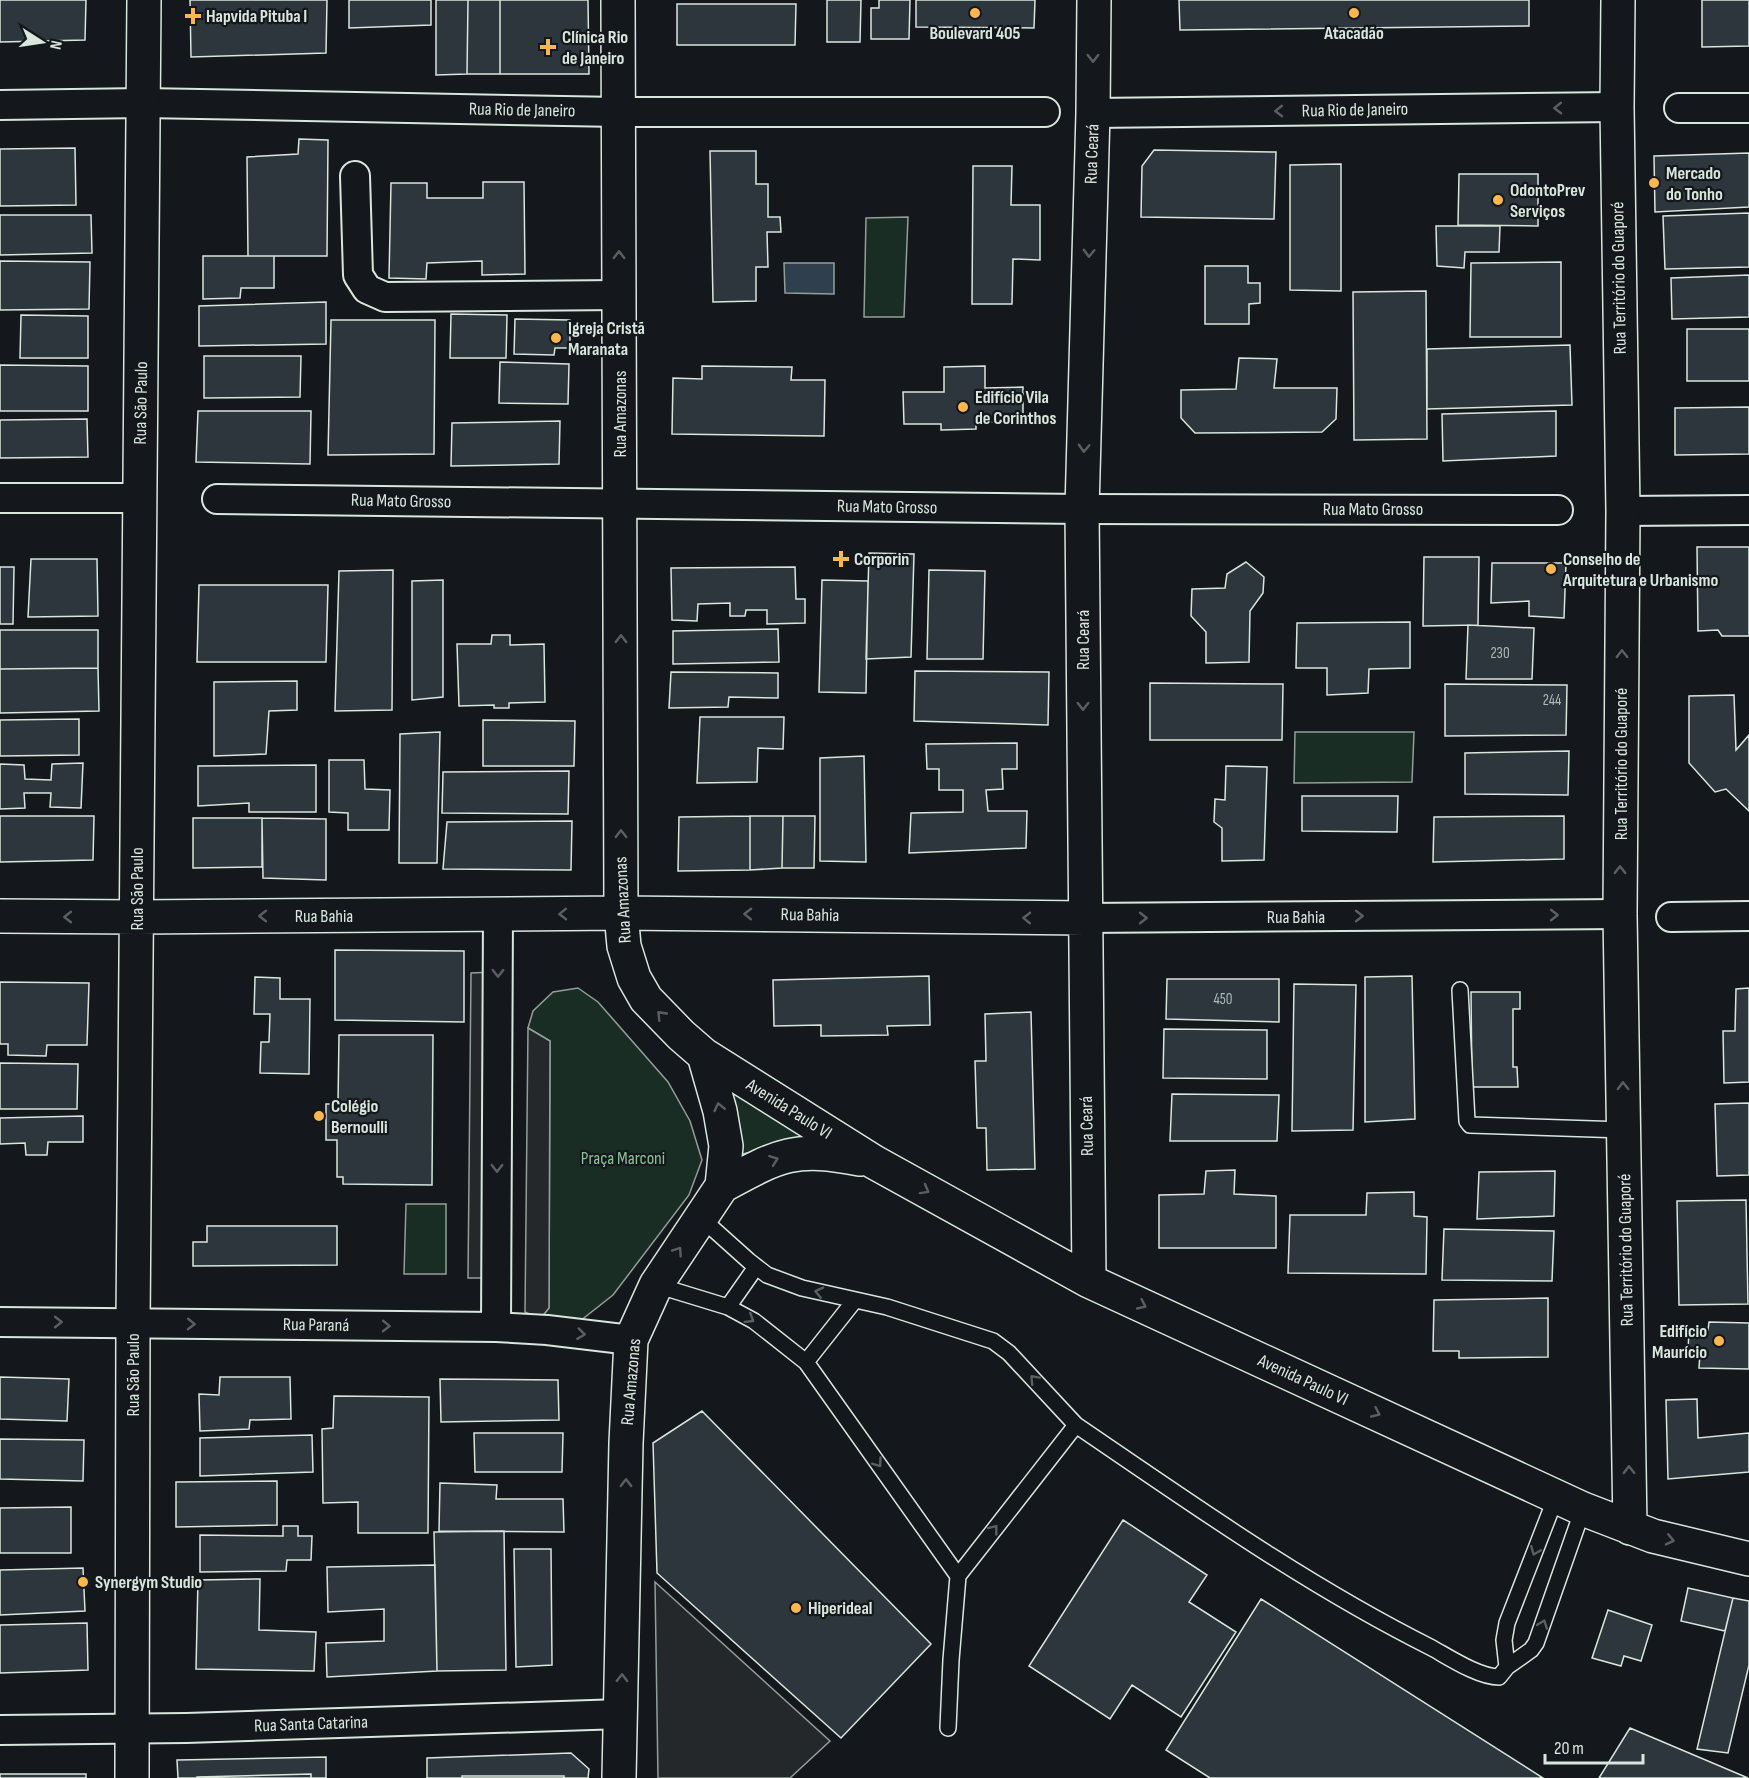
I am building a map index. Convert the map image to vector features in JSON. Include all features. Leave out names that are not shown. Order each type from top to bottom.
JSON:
[{"type":"street","name":"Rua São Paulo","points":[[132,1778],[133,1323],[144,0]]},
{"type":"street","name":"Rua Amazonas","points":[[618,0],[621,913],[624,946],[633,978],[646,999],[704,1055],[720,1112],[726,1146],[722,1186],[656,1285],[631,1340],[626,1443],[619,1778]]},
{"type":"street","name":"Rua Ceará","points":[[1089,1281],[1082,509],[1094,0]]},
{"type":"street","name":"Rua Território do Guaporé","points":[[1618,0],[1617,107],[1623,511],[1620,914],[1630,1528]]},
{"type":"street","name":"Rua Rio de Janeiro","points":[[0,105],[144,103],[619,112],[1045,112]]},
{"type":"street","name":"Rua Rio de Janeiro","points":[[1093,113],[1617,107]]},
{"type":"street","points":[[1679,108],[1749,108]]},
{"type":"street","points":[[355,176],[358,275],[368,289],[386,297],[619,295]]},
{"type":"street","points":[[0,498],[141,498]]},
{"type":"street","name":"Rua Mato Grosso","points":[[217,499],[1082,509],[1558,510]]},
{"type":"street","points":[[1623,511],[1749,510]]},
{"type":"street","name":"Rua Bahia","points":[[0,916],[621,913],[1085,918],[1620,914]]},
{"type":"street","points":[[496,1327],[498,915]]},
{"type":"street","points":[[1671,917],[1749,916]]},
{"type":"street","name":"Avenida Paulo VI","points":[[704,1055],[874,1162],[1089,1281],[1570,1503],[1653,1536],[1749,1559]]},
{"type":"street","name":"Avenida Paulo VI","points":[[722,1186],[770,1161],[789,1155],[812,1152],[874,1162]]},
{"type":"street","name":"Rua Paraná","points":[[0,1322],[496,1327],[547,1330],[631,1340]]},
{"type":"street","name":"Rua Santa Catarina","points":[[0,1730],[131,1729],[622,1714]]},
{"type":"lane","points":[[1460,990],[1467,1121],[1470,1125],[1624,1130]]},
{"type":"lane","points":[[701,1218],[767,1275],[802,1288],[887,1308],[993,1341],[1010,1353],[1076,1425],[1282,1564],[1388,1626],[1488,1676],[1499,1677],[1506,1667],[1532,1650],[1536,1643],[1570,1503]]},
{"type":"lane","points":[[728,1306],[756,1267]]},
{"type":"lane","points":[[656,1285],[728,1306],[754,1321],[806,1362],[958,1576]]},
{"type":"lane","points":[[806,1362],[855,1300]]},
{"type":"lane","points":[[948,1728],[958,1576],[1076,1425]]},
{"type":"lane","points":[[1506,1667],[1504,1640],[1507,1623],[1570,1503]]},
{"type":"green space","points":[[908,217],[904,317],[864,317],[866,218]]},
{"type":"green space","points":[[1295,732],[1414,732],[1412,782],[1294,783]]},
{"type":"green space","name":"Praça Marconi","points":[[578,988],[598,1002],[668,1082],[690,1121],[702,1160],[689,1195],[613,1295],[580,1321],[540,1319],[549,1308],[550,1041],[528,1028],[533,1011],[553,992]]},
{"type":"green space","points":[[722,1078],[813,1139],[742,1154]]},
{"type":"green space","points":[[406,1204],[446,1204],[446,1274],[404,1274]]},
{"type":"shaded area","points":[[493,972],[490,1278],[468,1278],[471,973]]},
{"type":"shaded area","points":[[528,1028],[550,1041],[549,1308],[540,1319],[525,1312]]},
{"type":"shaded area","points":[[655,1582],[830,1741],[790,1778],[658,1778]]},
{"type":"water","points":[[784,263],[834,263],[834,294],[785,293]]},
{"type":"building","points":[[0,0],[86,0],[85,40],[0,42]]},
{"type":"building","points":[[190,0],[327,0],[326,53],[191,57]]},
{"type":"building","points":[[349,0],[431,0],[431,25],[349,28]]},
{"type":"building","points":[[436,0],[468,0],[467,74],[436,75]]},
{"type":"building","points":[[468,0],[500,0],[500,74],[467,74]]},
{"type":"building","points":[[500,0],[588,0],[589,74],[500,74]]},
{"type":"building","points":[[827,0],[861,0],[860,42],[827,42]]},
{"type":"building","points":[[879,0],[910,0],[909,39],[871,39],[871,8],[879,8]]},
{"type":"building","name":"Boulevard 405","points":[[916,0],[1035,0],[1034,28],[916,27]]},
{"type":"building","name":"Atacadão","points":[[1179,0],[1529,0],[1529,26],[1180,30]]},
{"type":"building","points":[[1702,0],[1749,0],[1749,46],[1702,47]]},
{"type":"building","points":[[677,4],[796,4],[795,45],[677,45]]},
{"type":"building","points":[[299,139],[328,140],[327,256],[248,256],[247,157],[298,154]]},
{"type":"building","points":[[75,148],[76,205],[0,206],[0,149]]},
{"type":"building","points":[[1154,150],[1276,152],[1274,219],[1141,217],[1142,166]]},
{"type":"building","points":[[710,151],[756,151],[756,184],[768,184],[768,217],[780,217],[781,232],[767,232],[768,267],[756,267],[756,301],[713,302]]},
{"type":"building","points":[[1749,153],[1749,207],[1655,212],[1654,156]]},
{"type":"building","points":[[1341,164],[1341,291],[1290,290],[1290,165]]},
{"type":"building","points":[[973,166],[1012,166],[1011,205],[1040,205],[1040,260],[1013,259],[1012,304],[972,304]]},
{"type":"building","name":"OdontoPrev Serviços","points":[[1459,174],[1538,174],[1538,226],[1458,225]]},
{"type":"building","points":[[483,182],[524,182],[525,274],[482,275],[482,261],[427,263],[426,279],[389,278],[391,183],[427,183],[427,198],[483,198]]},
{"type":"building","points":[[1749,213],[1749,267],[1665,269],[1663,216]]},
{"type":"building","points":[[0,215],[91,215],[92,253],[0,255]]},
{"type":"building","points":[[1436,226],[1500,226],[1499,252],[1465,252],[1464,268],[1437,266]]},
{"type":"building","points":[[203,256],[274,256],[274,288],[241,288],[240,298],[203,299]]},
{"type":"building","points":[[0,261],[90,262],[89,309],[0,310]]},
{"type":"building","points":[[1561,262],[1561,337],[1470,337],[1471,263]]},
{"type":"building","points":[[1205,266],[1248,266],[1248,283],[1260,283],[1260,303],[1249,304],[1249,324],[1205,324]]},
{"type":"building","points":[[1749,275],[1749,317],[1672,319],[1671,278]]},
{"type":"building","points":[[1426,291],[1427,439],[1354,440],[1353,292]]},
{"type":"building","points":[[326,302],[326,344],[199,346],[199,306]]},
{"type":"building","points":[[451,314],[507,315],[506,358],[450,358]]},
{"type":"building","points":[[21,315],[88,316],[88,358],[20,358]]},
{"type":"building","points":[[515,319],[570,320],[570,348],[555,348],[554,355],[514,354]]},
{"type":"building","points":[[331,320],[435,320],[434,454],[328,455]]},
{"type":"building","points":[[1687,329],[1749,329],[1749,381],[1687,381]]},
{"type":"building","points":[[1570,345],[1572,405],[1427,409],[1427,349]]},
{"type":"building","points":[[204,356],[301,356],[300,397],[204,398]]},
{"type":"building","points":[[1239,358],[1277,359],[1274,388],[1337,388],[1336,419],[1322,432],[1195,433],[1181,418],[1181,390],[1236,389]]},
{"type":"building","points":[[500,362],[569,364],[568,404],[499,403]]},
{"type":"building","points":[[0,365],[88,366],[88,411],[0,411]]},
{"type":"building","points":[[702,366],[792,367],[791,380],[825,380],[824,436],[672,434],[673,378],[702,379]]},
{"type":"building","name":"Edifício Vila de Corinthos","points":[[985,366],[985,388],[1023,387],[1023,422],[976,422],[976,429],[941,430],[941,424],[904,424],[903,392],[944,392],[944,367]]},
{"type":"building","points":[[1749,407],[1749,454],[1675,455],[1675,408]]},
{"type":"building","points":[[198,411],[311,411],[310,464],[196,462]]},
{"type":"building","points":[[1556,411],[1556,456],[1443,461],[1442,414]]},
{"type":"building","points":[[87,419],[88,457],[0,458],[0,420]]},
{"type":"building","points":[[560,421],[559,464],[451,466],[452,423]]},
{"type":"building","points":[[1697,547],[1749,547],[1749,636],[1722,636],[1718,630],[1698,631]]},
{"type":"building","points":[[869,553],[914,554],[911,657],[866,659]]},
{"type":"building","points":[[1424,557],[1479,557],[1478,625],[1423,626]]},
{"type":"building","points":[[31,559],[97,559],[98,616],[28,617]]},
{"type":"building","points":[[1246,562],[1264,577],[1263,593],[1250,611],[1249,662],[1206,663],[1206,632],[1191,616],[1192,589],[1225,588],[1227,574]]},
{"type":"building","points":[[1492,563],[1566,563],[1564,618],[1529,616],[1529,601],[1491,603]]},
{"type":"building","points":[[0,567],[14,567],[13,624],[0,624]]},
{"type":"building","points":[[795,567],[796,599],[805,599],[805,623],[767,624],[767,610],[746,610],[745,616],[730,616],[730,603],[698,604],[697,621],[672,620],[671,568]]},
{"type":"building","points":[[393,570],[392,710],[335,711],[339,571]]},
{"type":"building","points":[[929,570],[985,571],[983,659],[927,659]]},
{"type":"building","points":[[443,580],[443,697],[412,700],[412,581]]},
{"type":"building","points":[[822,580],[868,581],[866,693],[819,692]]},
{"type":"building","points":[[199,585],[328,585],[326,662],[197,662]]},
{"type":"building","points":[[1410,622],[1410,668],[1369,669],[1368,693],[1327,695],[1327,668],[1296,668],[1297,623]]},
{"type":"building","points":[[1468,625],[1534,628],[1532,679],[1466,679]]},
{"type":"building","points":[[778,629],[779,662],[673,664],[673,631]]},
{"type":"building","points":[[0,630],[98,630],[98,668],[0,669]]},
{"type":"building","points":[[492,635],[510,635],[510,645],[544,644],[545,702],[509,703],[509,708],[494,708],[494,705],[459,706],[457,644],[491,644]]},
{"type":"building","points":[[98,668],[99,711],[0,713],[0,669]]},
{"type":"building","points":[[915,671],[1049,672],[1048,725],[914,721]]},
{"type":"building","points":[[671,672],[778,673],[778,698],[729,697],[728,707],[669,708]]},
{"type":"building","points":[[297,681],[297,710],[269,711],[266,754],[214,756],[214,682]]},
{"type":"building","points":[[1150,683],[1283,684],[1282,740],[1150,740]]},
{"type":"building","points":[[1445,684],[1567,685],[1566,735],[1445,736]]},
{"type":"building","points":[[1734,695],[1736,750],[1749,735],[1749,811],[1726,789],[1715,792],[1689,763],[1689,696]]},
{"type":"building","points":[[700,717],[784,717],[783,749],[758,748],[757,782],[697,783]]},
{"type":"building","points":[[79,719],[79,755],[0,756],[0,720]]},
{"type":"building","points":[[483,720],[575,721],[574,766],[483,766]]},
{"type":"building","points":[[440,732],[437,863],[399,863],[400,734]]},
{"type":"building","points":[[1017,743],[1017,769],[1002,769],[1003,789],[986,790],[988,811],[1027,811],[1026,848],[909,853],[911,813],[963,812],[963,790],[939,790],[939,769],[927,769],[926,744]]},
{"type":"building","points":[[1569,751],[1568,795],[1465,794],[1465,753]]},
{"type":"building","points":[[864,756],[866,862],[820,861],[820,758]]},
{"type":"building","points":[[329,760],[364,760],[365,789],[390,790],[389,830],[348,830],[348,813],[329,812]]},
{"type":"building","points":[[83,763],[81,808],[50,807],[51,793],[24,793],[25,808],[0,809],[0,764],[24,765],[25,779],[51,780],[52,764]]},
{"type":"building","points":[[316,765],[316,812],[249,812],[249,803],[198,806],[198,766]]},
{"type":"building","points":[[1226,766],[1267,767],[1264,860],[1222,861],[1222,828],[1214,822],[1215,799],[1225,800]]},
{"type":"building","points":[[569,771],[568,814],[442,813],[443,772]]},
{"type":"building","points":[[1302,796],[1398,796],[1397,832],[1302,831]]},
{"type":"building","points":[[0,816],[94,816],[93,860],[0,862]]},
{"type":"building","points":[[750,816],[783,816],[782,868],[750,870]]},
{"type":"building","points":[[750,816],[750,870],[678,871],[679,817]]},
{"type":"building","points":[[783,816],[815,816],[814,868],[782,868]]},
{"type":"building","points":[[1564,816],[1564,859],[1433,862],[1434,817]]},
{"type":"building","points":[[193,818],[262,818],[262,867],[193,868]]},
{"type":"building","points":[[262,818],[326,819],[326,880],[263,878]]},
{"type":"building","points":[[572,821],[571,870],[443,869],[447,822]]},
{"type":"building","points":[[335,950],[464,951],[464,1022],[335,1020]]},
{"type":"building","points":[[929,976],[930,1025],[887,1026],[888,1035],[821,1036],[821,1025],[774,1026],[773,980]]},
{"type":"building","points":[[1412,976],[1415,1119],[1365,1122],[1365,977]]},
{"type":"building","points":[[255,977],[280,978],[280,999],[310,999],[309,1074],[260,1073],[261,1042],[269,1042],[270,1014],[254,1014]]},
{"type":"building","points":[[1167,979],[1279,979],[1279,1022],[1166,1019]]},
{"type":"building","points":[[0,982],[89,983],[87,1045],[47,1045],[46,1056],[8,1055],[8,1044],[0,1044]]},
{"type":"building","points":[[1294,984],[1356,985],[1353,1130],[1292,1131]]},
{"type":"building","points":[[1749,988],[1749,1082],[1724,1083],[1723,1031],[1735,1031],[1736,989]]},
{"type":"building","points":[[1471,992],[1520,992],[1520,1009],[1513,1009],[1513,1067],[1517,1067],[1518,1087],[1472,1087]]},
{"type":"building","points":[[1031,1012],[1035,1169],[987,1170],[986,1128],[977,1128],[975,1061],[986,1061],[985,1014]]},
{"type":"building","points":[[1164,1029],[1267,1030],[1267,1079],[1163,1078]]},
{"type":"building","points":[[339,1035],[433,1035],[432,1185],[343,1184],[343,1177],[337,1177],[337,1140],[326,1140],[326,1104],[338,1104]]},
{"type":"building","points":[[0,1063],[78,1064],[77,1109],[0,1109]]},
{"type":"building","points":[[1172,1094],[1279,1095],[1277,1141],[1170,1141]]},
{"type":"building","points":[[1749,1103],[1749,1175],[1717,1176],[1715,1104]]},
{"type":"building","points":[[83,1116],[83,1142],[48,1142],[47,1155],[26,1155],[25,1143],[0,1144],[0,1118]]},
{"type":"building","points":[[1235,1170],[1234,1194],[1276,1196],[1276,1248],[1159,1248],[1159,1195],[1204,1194],[1206,1171]]},
{"type":"building","points":[[1555,1171],[1554,1216],[1477,1219],[1479,1172]]},
{"type":"building","points":[[1414,1192],[1414,1216],[1427,1217],[1426,1274],[1288,1273],[1290,1215],[1366,1215],[1367,1193]]},
{"type":"building","points":[[1746,1200],[1748,1304],[1679,1305],[1677,1201]]},
{"type":"building","points":[[207,1226],[337,1226],[337,1265],[193,1266],[193,1242],[207,1242]]},
{"type":"building","points":[[1444,1229],[1554,1231],[1552,1281],[1442,1280]]},
{"type":"building","points":[[1548,1298],[1548,1357],[1459,1358],[1459,1351],[1433,1351],[1434,1300]]},
{"type":"building","name":"Edifício Maurício","points":[[1709,1322],[1749,1323],[1749,1369],[1699,1368],[1700,1353],[1688,1352],[1689,1329],[1708,1330]]},
{"type":"building","points":[[0,1377],[69,1379],[67,1421],[0,1419]]},
{"type":"building","points":[[220,1377],[290,1377],[291,1419],[250,1420],[249,1429],[200,1431],[199,1394],[219,1395]]},
{"type":"building","points":[[440,1379],[558,1380],[559,1420],[441,1422]]},
{"type":"building","points":[[334,1396],[429,1397],[428,1533],[358,1533],[358,1502],[323,1503],[322,1429],[333,1428]]},
{"type":"building","points":[[1697,1399],[1698,1438],[1749,1433],[1749,1472],[1668,1479],[1666,1400]]},
{"type":"building","name":"Hiperideal","points":[[702,1411],[931,1644],[841,1738],[657,1573],[653,1443]]},
{"type":"building","points":[[474,1433],[563,1433],[562,1472],[475,1472]]},
{"type":"building","points":[[312,1435],[313,1472],[200,1476],[200,1438]]},
{"type":"building","points":[[0,1439],[84,1440],[83,1481],[0,1479]]},
{"type":"building","points":[[277,1481],[277,1525],[176,1527],[176,1482]]},
{"type":"building","points":[[440,1483],[497,1485],[496,1499],[563,1499],[564,1532],[439,1531]]},
{"type":"building","points":[[71,1507],[71,1553],[0,1553],[0,1508]]},
{"type":"building","points":[[1123,1520],[1207,1575],[1189,1602],[1236,1632],[1181,1717],[1132,1685],[1110,1719],[1029,1666]]},
{"type":"building","points":[[283,1526],[298,1526],[298,1536],[312,1536],[311,1560],[287,1560],[286,1571],[200,1572],[200,1535],[283,1536]]},
{"type":"building","points":[[504,1531],[506,1670],[437,1671],[434,1532]]},
{"type":"building","points":[[514,1549],[551,1549],[552,1665],[516,1667]]},
{"type":"building","points":[[435,1565],[437,1671],[327,1677],[326,1643],[384,1641],[384,1609],[328,1612],[327,1567]]},
{"type":"building","points":[[83,1568],[85,1611],[0,1615],[0,1570]]},
{"type":"building","points":[[260,1579],[259,1630],[316,1632],[314,1671],[196,1669],[198,1580]]},
{"type":"building","points":[[1688,1588],[1733,1598],[1725,1631],[1681,1621]]},
{"type":"building","points":[[1733,1598],[1749,1601],[1749,1665],[1728,1753],[1697,1749]]},
{"type":"building","points":[[1261,1599],[1543,1778],[1210,1778],[1166,1750]]},
{"type":"building","points":[[1608,1610],[1652,1625],[1641,1661],[1624,1656],[1621,1666],[1592,1658]]},
{"type":"building","points":[[87,1623],[88,1670],[0,1673],[0,1625]]},
{"type":"building","points":[[1630,1728],[1748,1778],[1599,1778]]},
{"type":"building","points":[[571,1753],[589,1769],[588,1778],[427,1778],[427,1758]]},
{"type":"building","points":[[326,1757],[326,1778],[178,1778],[177,1760]]},
{"type":"building","points":[[0,1774],[86,1774],[86,1778],[0,1778]]},
{"type":"building","points":[[311,1774],[311,1778],[197,1778],[197,1777]]},
{"type":"building","points":[[462,1776],[564,1776],[564,1778],[462,1778]]},
{"type":"place","name":"Boulevard 405","points":[[975,13]]},
{"type":"place","name":"Atacadão","points":[[1354,13]]},
{"type":"place","name":"Hapvida Pituba I","points":[[193,16]]},
{"type":"place","name":"Clínica Rio de Janeiro","points":[[548,47]]},
{"type":"place","name":"Mercado do Tonho","points":[[1654,183]]},
{"type":"place","name":"OdontoPrev Serviços","points":[[1498,200]]},
{"type":"place","name":"Igreja Cristã Maranata","points":[[556,338]]},
{"type":"place","name":"Edifício Vila de Corinthos","points":[[963,407]]},
{"type":"place","name":"Corporin","points":[[841,559]]},
{"type":"place","name":"Conselho de Arquitetura e Urbanismo","points":[[1551,569]]},
{"type":"place","name":"Colégio Bernoulli","points":[[319,1116]]},
{"type":"place","name":"Edifício Maurício","points":[[1719,1341]]},
{"type":"place","name":"Synergym Studio","points":[[83,1582]]},
{"type":"place","name":"Hiperideal","points":[[796,1608]]}]
